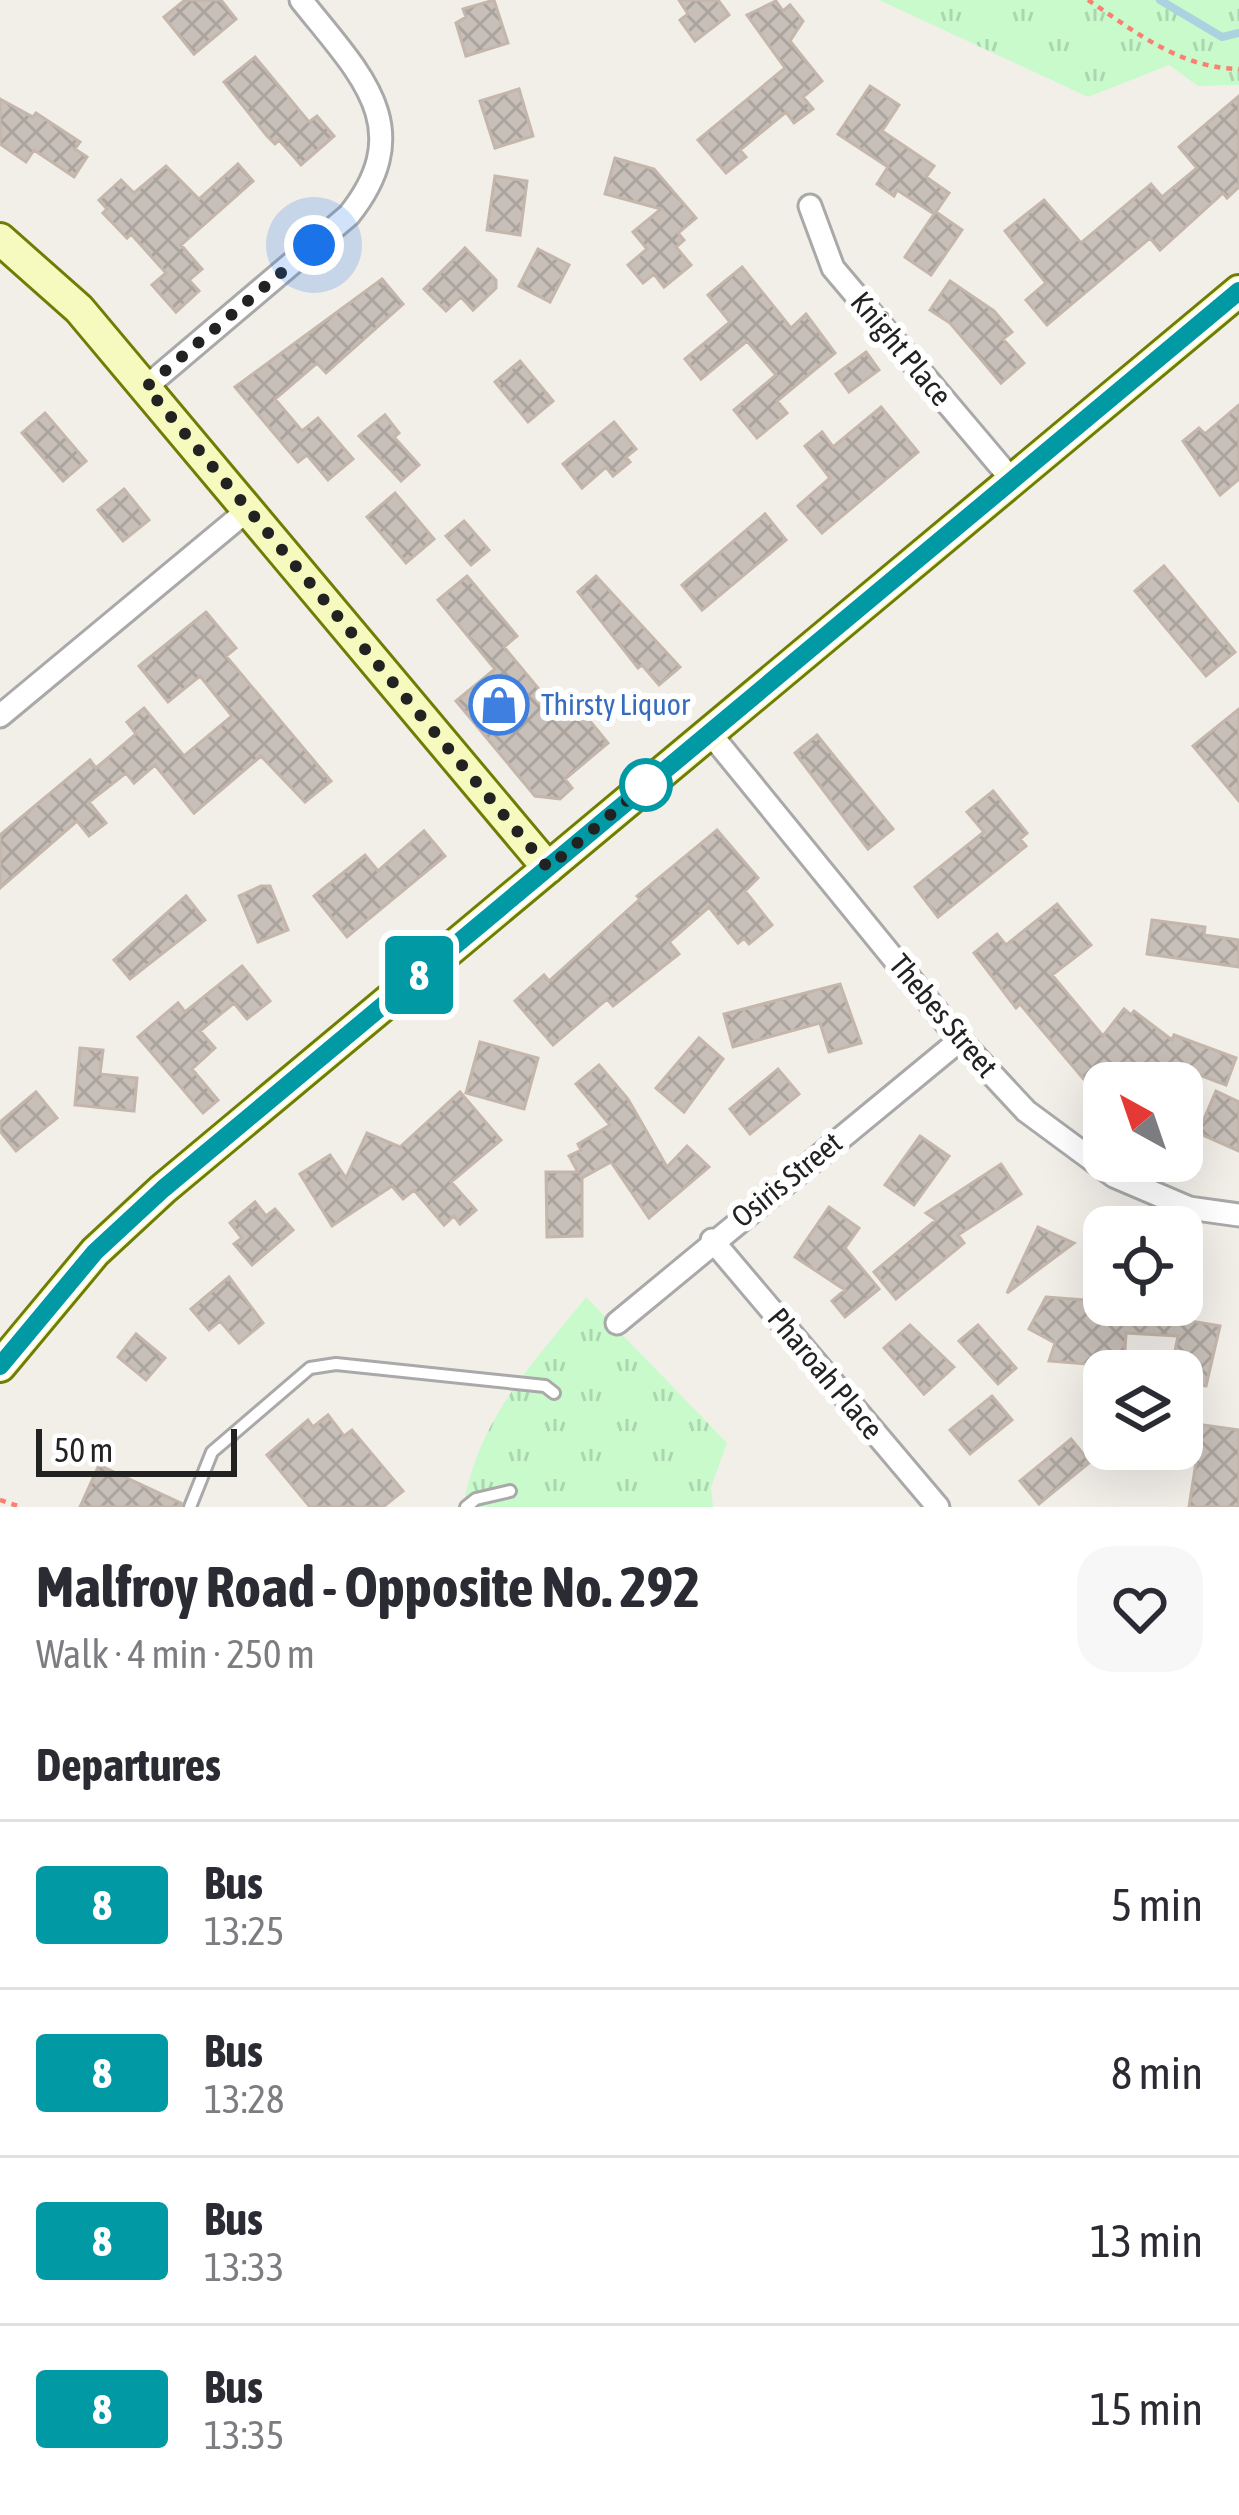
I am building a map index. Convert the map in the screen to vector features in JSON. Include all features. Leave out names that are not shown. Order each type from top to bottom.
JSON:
[{"type":"main road","points":[[0,239],[80,308],[548,868]]},
{"type":"main road","points":[[0,1366],[95,1252],[163,1189],[1239,291]]},
{"type":"street","points":[[146,387],[349,215],[375,182],[383,152],[368,90],[302,0]]},
{"type":"street","name":"Knight Place","points":[[811,206],[833,268],[1012,480]]},
{"type":"street","points":[[0,716],[249,509]]},
{"type":"street","name":"Thebes Street","points":[[710,732],[960,1040],[1025,1111],[1114,1176],[1189,1208],[1239,1215]]},
{"type":"street","name":"Osiris Street","points":[[616,1323],[960,1040]]},
{"type":"street","name":"Pharoah Place","points":[[712,1240],[938,1507]]},
{"type":"lane","points":[[190,1507],[212,1452],[310,1368],[336,1364],[545,1386],[554,1393]]},
{"type":"lane","points":[[466,1507],[476,1499],[510,1491]]},
{"type":"path","points":[[1088,0],[1162,50],[1239,69]]},
{"type":"path","points":[[0,1500],[21,1507]]},
{"type":"green space","points":[[879,0],[1239,0],[1239,85],[1198,86],[1169,65],[1088,97]]},
{"type":"green space","points":[[586,1297],[727,1443],[711,1487],[713,1507],[463,1507],[471,1474],[495,1419],[527,1370]]},
{"type":"building","points":[[185,0],[221,0],[236,19],[194,54],[164,17]]},
{"type":"building","points":[[494,0],[508,43],[466,56],[456,23],[466,17],[463,9]]},
{"type":"building","points":[[679,0],[718,0],[729,15],[695,41],[680,20],[688,14]]},
{"type":"building","points":[[776,1],[783,11],[790,5],[803,21],[790,41],[822,81],[803,97],[813,109],[794,123],[786,112],[740,150],[746,157],[726,173],[698,140],[785,68],[747,15]]},
{"type":"building","points":[[255,57],[309,122],[317,116],[334,136],[301,165],[279,140],[275,144],[267,136],[224,82]]},
{"type":"building","points":[[870,86],[899,105],[882,131],[934,166],[926,177],[949,193],[936,212],[962,230],[931,275],[905,257],[934,214],[897,190],[894,196],[877,184],[888,167],[838,134]]},
{"type":"building","points":[[519,89],[533,136],[495,148],[480,101]]},
{"type":"building","points":[[1239,96],[1239,187],[1227,198],[1223,193],[1160,250],[1150,238],[1047,325],[1026,300],[1046,283],[1005,231],[1044,200],[1081,243],[1151,184],[1162,197],[1197,168],[1179,147]]},
{"type":"building","points":[[0,99],[33,117],[36,113],[80,142],[75,149],[87,157],[74,177],[34,150],[26,162],[0,144]]},
{"type":"building","points":[[615,158],[654,169],[696,218],[678,233],[684,240],[676,247],[691,265],[664,287],[654,274],[643,283],[628,265],[647,249],[633,232],[661,209],[605,194]]},
{"type":"building","points":[[238,164],[253,181],[181,245],[202,269],[189,280],[199,291],[176,312],[152,285],[166,273],[131,234],[127,238],[103,213],[107,209],[99,200],[121,180],[134,193],[166,166],[199,199]]},
{"type":"building","points":[[495,176],[527,181],[520,235],[487,230]]},
{"type":"building","points":[[465,248],[496,280],[496,288],[473,310],[461,297],[446,311],[424,289]]},
{"type":"building","points":[[538,249],[569,265],[550,302],[519,286]]},
{"type":"building","points":[[742,267],[791,328],[806,314],[835,353],[777,401],[787,413],[757,438],[734,410],[776,375],[747,341],[701,379],[685,359],[730,322],[708,295]]},
{"type":"building","points":[[382,279],[403,304],[326,373],[317,363],[275,399],[302,431],[318,418],[353,459],[328,480],[307,455],[298,462],[235,387]]},
{"type":"building","points":[[950,281],[994,311],[1012,332],[1003,339],[1024,363],[1001,383],[950,323],[930,310]]},
{"type":"building","points":[[866,352],[879,370],[849,392],[836,374]]},
{"type":"building","points":[[520,361],[553,401],[528,422],[495,382]]},
{"type":"building","points":[[1239,405],[1239,479],[1220,495],[1183,441],[1199,428],[1205,434]]},
{"type":"building","points":[[881,407],[918,452],[822,533],[798,506],[830,478],[805,446],[822,432],[833,447]]},
{"type":"building","points":[[45,413],[86,461],[63,481],[22,433]]},
{"type":"building","points":[[385,415],[399,433],[394,437],[419,465],[401,481],[359,436]]},
{"type":"building","points":[[614,422],[636,449],[626,457],[630,462],[613,476],[606,467],[582,488],[563,464]]},
{"type":"building","points":[[124,489],[149,520],[123,541],[98,510]]},
{"type":"building","points":[[395,493],[434,539],[406,563],[367,517]]},
{"type":"building","points":[[765,514],[786,540],[702,610],[682,585]]},
{"type":"building","points":[[464,521],[489,550],[471,565],[446,536]]},
{"type":"building","points":[[1164,566],[1235,652],[1206,676],[1135,591]]},
{"type":"building","points":[[467,576],[517,636],[504,647],[552,705],[567,693],[608,743],[565,779],[572,788],[560,799],[535,796],[456,701],[495,669],[438,600]]},
{"type":"building","points":[[596,576],[680,667],[659,685],[642,665],[638,668],[578,592]]},
{"type":"building","points":[[206,612],[236,648],[226,656],[331,781],[305,802],[261,756],[194,813],[155,765],[134,783],[126,773],[89,802],[106,823],[89,836],[77,821],[0,888],[0,835],[90,760],[96,768],[136,734],[127,722],[144,708],[184,756],[232,716],[200,676],[168,702],[139,666]]},
{"type":"building","points":[[1239,709],[1239,801],[1193,746]]},
{"type":"building","points":[[817,735],[893,829],[868,849],[795,753]]},
{"type":"building","points":[[993,791],[1027,833],[1020,839],[1026,846],[938,917],[915,887],[984,832],[967,812]]},
{"type":"building","points":[[717,830],[758,878],[745,891],[772,925],[749,944],[744,938],[738,943],[709,907],[669,942],[679,954],[613,1006],[607,999],[553,1045],[515,1001],[544,975],[549,981],[640,899],[637,896]]},
{"type":"building","points":[[424,831],[445,856],[347,937],[314,896],[365,855],[378,871]]},
{"type":"building","points":[[270,886],[288,930],[258,942],[239,896]]},
{"type":"building","points":[[186,896],[205,920],[130,979],[114,960]]},
{"type":"building","points":[[1057,904],[1091,945],[1052,975],[1103,1036],[1124,1009],[1131,1015],[1134,1011],[1172,1040],[1174,1035],[1236,1058],[1226,1085],[1203,1076],[1203,1062],[1083,1062],[1083,1078],[1020,1004],[1016,1008],[974,953],[997,934],[1006,945]]},
{"type":"building","points":[[1152,920],[1205,927],[1204,935],[1239,940],[1239,967],[1147,954]]},
{"type":"building","points":[[242,966],[270,1001],[247,1019],[234,1003],[200,1031],[215,1048],[192,1069],[218,1100],[203,1113],[138,1037],[178,1003],[185,1012]]},
{"type":"building","points":[[840,984],[861,1043],[829,1052],[820,1023],[733,1047],[724,1014]]},
{"type":"building","points":[[699,1038],[723,1059],[684,1112],[656,1088]]},
{"type":"building","points":[[480,1042],[538,1058],[524,1109],[466,1093]]},
{"type":"building","points":[[80,1048],[103,1050],[100,1074],[137,1078],[134,1111],[75,1105]]},
{"type":"building","points":[[599,1065],[628,1099],[667,1167],[687,1146],[709,1167],[649,1218],[611,1162],[582,1178],[582,1236],[547,1237],[546,1172],[578,1172],[569,1156],[581,1150],[578,1144],[610,1125],[576,1084]]},
{"type":"building","points":[[778,1069],[799,1094],[750,1134],[730,1109]]},
{"type":"building","points":[[1216,1091],[1239,1102],[1239,1151],[1203,1135],[1203,1121]]},
{"type":"building","points":[[36,1092],[57,1118],[16,1151],[0,1131],[0,1122]]},
{"type":"building","points":[[460,1092],[501,1140],[451,1182],[476,1210],[460,1224],[454,1216],[444,1225],[414,1190],[403,1199],[392,1186],[332,1226],[300,1174],[330,1155],[346,1178],[367,1133],[400,1147]]},
{"type":"building","points":[[920,1136],[949,1156],[914,1205],[885,1185]]},
{"type":"building","points":[[1001,1164],[1021,1194],[958,1235],[964,1243],[896,1299],[874,1272],[936,1220],[926,1213]]},
{"type":"building","points":[[255,1202],[266,1216],[275,1209],[293,1230],[252,1265],[234,1244],[242,1238],[230,1223]]},
{"type":"building","points":[[829,1207],[859,1228],[845,1248],[879,1289],[845,1317],[832,1301],[845,1290],[795,1257]]},
{"type":"building","points":[[1038,1227],[1074,1243],[1007,1293]]},
{"type":"building","points":[[229,1277],[263,1323],[239,1343],[220,1321],[209,1330],[191,1309]]},
{"type":"building","points":[[1046,1297],[1083,1300],[1083,1326],[1220,1326],[1206,1386],[1203,1350],[1175,1350],[1178,1336],[1126,1333],[1125,1350],[1083,1350],[1083,1364],[1049,1361],[1055,1343],[1029,1329]]},
{"type":"building","points":[[910,1325],[954,1367],[924,1394],[884,1348]]},
{"type":"building","points":[[978,1325],[1016,1368],[998,1384],[959,1341]]},
{"type":"building","points":[[136,1334],[165,1358],[146,1380],[118,1357]]},
{"type":"building","points":[[992,1396],[1012,1420],[970,1454],[950,1430]]},
{"type":"building","points":[[328,1415],[344,1436],[352,1430],[403,1491],[383,1507],[310,1507],[267,1455],[308,1420],[313,1427]]},
{"type":"building","points":[[1203,1425],[1239,1430],[1239,1507],[1189,1507],[1195,1470],[1203,1470]]},
{"type":"building","points":[[1071,1439],[1083,1454],[1083,1468],[1039,1504],[1020,1481]]},
{"type":"building","points":[[99,1465],[181,1503],[180,1507],[80,1507]]},
{"type":"waterway","points":[[1160,0],[1222,37],[1239,33]]},
{"type":"bus line","name":"8","points":[[0,1366],[42,1309],[163,1189],[1239,291]]},
{"type":"place","name":"Thirsty Liquor","points":[[499,705]]},
{"type":"route","points":[[314,245],[146,387],[548,868],[656,776],[646,785]]}]
